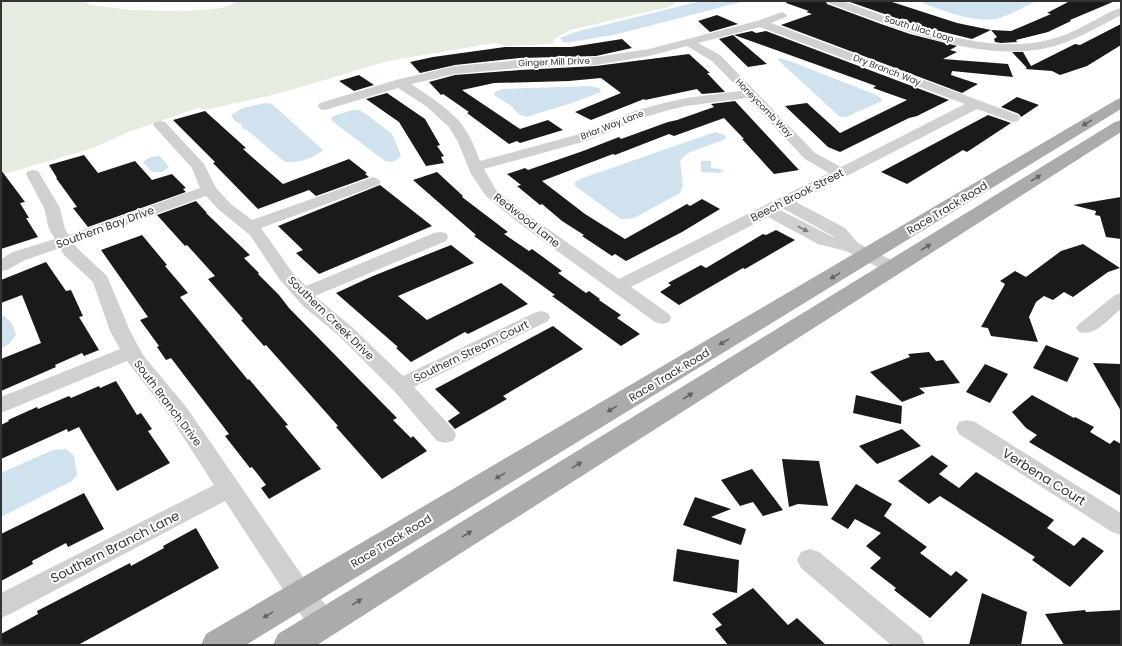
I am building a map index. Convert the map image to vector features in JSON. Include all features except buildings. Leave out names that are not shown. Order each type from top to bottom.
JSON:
[{"type":"main road","name":"Race Track Road","points":[[217,645],[301,595],[860,251],[1121,103]]},
{"type":"main road","name":"Race Track Road","points":[[289,645],[1121,125]]},
{"type":"street","name":"South Lilac Loop","points":[[832,1],[943,37],[980,45],[1012,47],[1039,45],[1060,41],[1121,11]]},
{"type":"street","name":"Ginger Mill Drive","points":[[325,106],[400,83],[448,72],[486,66],[580,62],[617,58],[649,52],[761,23],[782,15]]},
{"type":"street","name":"Dry Branch Way","points":[[761,23],[1013,118]]},
{"type":"street","name":"Honeycomb Way","points":[[689,42],[716,58],[810,156],[841,173]]},
{"type":"street","name":"Redwood Lane","points":[[400,83],[431,103],[455,125],[465,142],[478,174],[492,193],[522,218],[662,318]]},
{"type":"street","name":"Briar Way Lane","points":[[475,167],[575,139],[640,114],[665,107],[686,102],[751,94]]},
{"type":"street","name":"Beech Brook Street","points":[[618,287],[976,104]]},
{"type":"street","name":"Southern Creek Drive","points":[[160,125],[199,166],[209,190],[225,207],[256,232],[286,276],[303,294],[345,331],[400,385],[445,435]]},
{"type":"street","name":"South Branch Drive","points":[[33,174],[52,208],[57,228],[66,241],[70,251],[101,280],[120,331],[135,359],[178,413],[301,595],[324,623]]},
{"type":"street","points":[[250,226],[372,182]]},
{"type":"street","name":"Southern Bay Drive","points":[[1,266],[19,256],[66,241],[209,190]]},
{"type":"street","points":[[783,202],[839,232],[860,251]]},
{"type":"street","points":[[768,210],[824,240],[860,251],[893,268]]},
{"type":"street","points":[[303,294],[440,237]]},
{"type":"street","points":[[1086,328],[1121,300]]},
{"type":"street","name":"Southern Stream Court","points":[[400,385],[541,317]]},
{"type":"street","points":[[1,405],[131,352]]},
{"type":"street","name":"Verbena Court","points":[[967,428],[1121,525]]},
{"type":"street","name":"Southern Branch Lane","points":[[1,606],[229,488]]},
{"type":"street","points":[[810,560],[911,645]]},
{"type":"shaded area","points":[[1,1],[84,1],[90,5],[133,10],[184,11],[222,8],[239,1],[678,1],[669,7],[570,30],[554,39],[553,44],[506,46],[495,43],[388,61],[281,93],[205,110],[198,108],[131,131],[90,149],[1,175]]},
{"type":"water","points":[[701,1],[745,1],[618,34],[566,43],[560,38],[575,32]]},
{"type":"water","points":[[923,1],[1036,1],[1006,16],[988,20],[969,18],[949,13],[923,3]]},
{"type":"water","points":[[779,58],[874,94],[881,98],[882,101],[846,117],[840,117],[778,60]]},
{"type":"water","points":[[589,86],[599,88],[601,92],[572,103],[526,117],[519,114],[510,105],[495,96],[494,93],[502,89]]},
{"type":"water","points":[[265,103],[272,104],[323,150],[315,156],[305,160],[285,162],[247,130],[242,128],[242,125],[234,120],[231,115],[243,108]]},
{"type":"water","points":[[353,110],[359,110],[366,114],[392,134],[401,156],[394,161],[385,161],[332,121],[331,118],[336,115]]},
{"type":"water","points":[[715,132],[725,135],[726,139],[688,153],[680,161],[683,185],[680,193],[634,218],[621,219],[575,186],[575,182],[580,179]]},
{"type":"water","points":[[160,156],[169,167],[162,172],[152,172],[143,162],[150,157]]},
{"type":"water","points":[[701,161],[711,161],[711,168],[724,171],[719,173],[701,172]]},
{"type":"water","points":[[1,314],[11,323],[16,335],[9,344],[1,349]]},
{"type":"water","points":[[66,449],[74,456],[77,475],[72,481],[1,517],[1,473],[53,450]]}]
